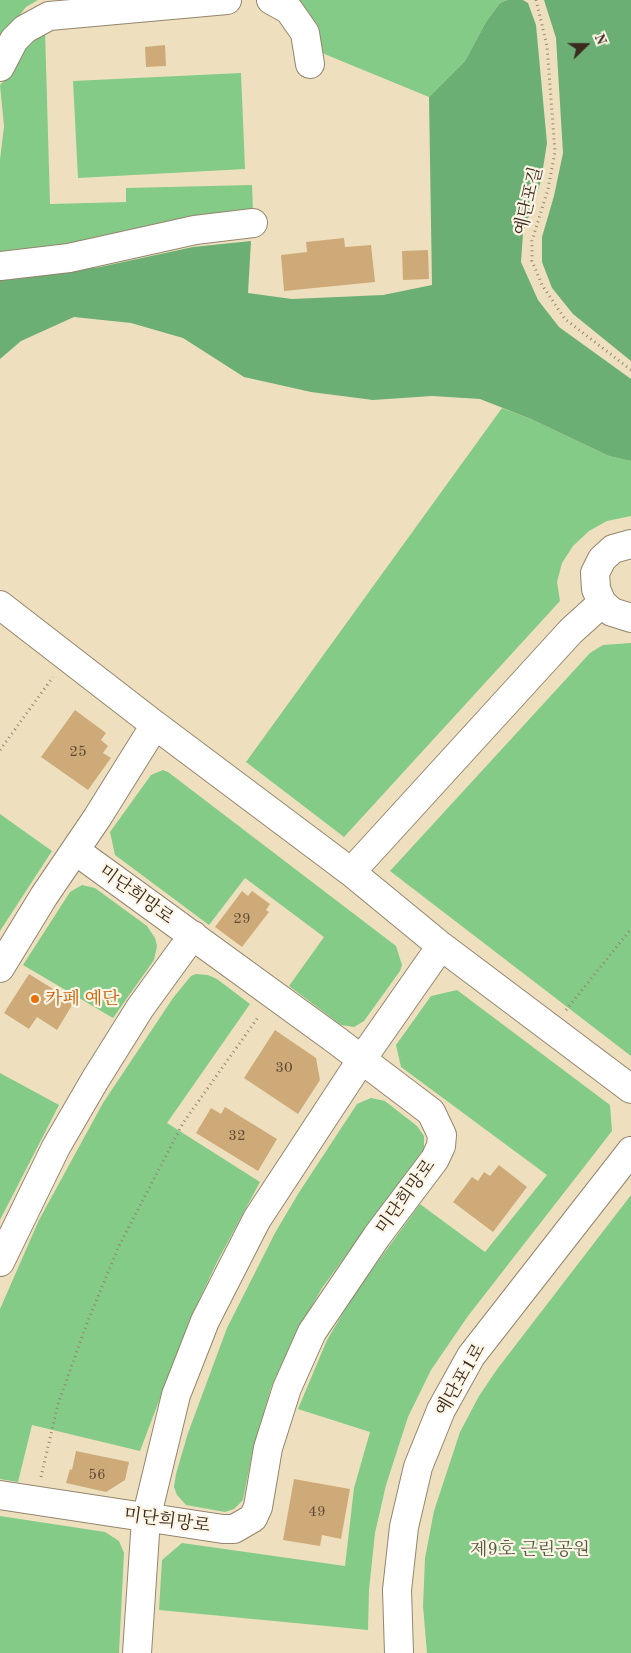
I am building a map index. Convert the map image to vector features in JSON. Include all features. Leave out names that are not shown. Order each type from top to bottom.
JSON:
[{"type":"street","points":[[0,66],[14,40],[25,29],[49,16],[227,0]]},
{"type":"street","points":[[271,0],[289,10],[305,33],[310,64]]},
{"type":"street","points":[[0,266],[69,258],[195,230],[252,223]]},
{"type":"street","points":[[631,544],[613,549],[602,559],[595,573],[596,589],[602,603],[612,612],[631,618]]},
{"type":"street","points":[[351,872],[571,631],[602,603]]},
{"type":"street","points":[[0,605],[155,725],[351,872],[441,946],[631,1089]]},
{"type":"street","points":[[0,968],[44,896],[76,851],[155,725]]},
{"type":"street","name":"미단희망로","points":[[0,1495],[146,1519],[224,1529],[234,1529],[253,1518],[258,1507],[268,1448],[287,1388],[312,1332],[378,1236],[435,1159],[441,1146],[442,1135],[431,1112],[362,1059],[76,851]]},
{"type":"street","points":[[0,1262],[56,1147],[85,1097],[140,1008],[193,935]]},
{"type":"street","points":[[137,1653],[146,1519],[176,1395],[205,1321],[257,1219],[362,1059],[441,946]]},
{"type":"street","name":"예단포1로","points":[[399,1653],[397,1590],[404,1527],[418,1466],[441,1410],[471,1356],[631,1151]]},
{"type":"path","name":"예단포길","points":[[536,0],[548,46],[555,152],[548,189],[532,241],[532,260],[542,285],[565,319],[631,370]]},
{"type":"path","points":[[0,750],[55,674]]},
{"type":"path","points":[[564,1012],[631,928]]},
{"type":"path","points":[[40,1478],[58,1404],[87,1322],[119,1246],[183,1122],[264,1010]]},
{"type":"green space","points":[[0,0],[38,0],[26,7],[0,40]]},
{"type":"green space","points":[[299,0],[507,0],[500,3],[486,22],[465,61],[429,97],[322,53],[314,24]]},
{"type":"green space","points":[[507,0],[523,0],[528,3],[536,25],[547,143],[541,181],[523,233],[521,262],[538,300],[559,327],[631,379],[631,461],[609,456],[531,419],[480,399],[432,396],[373,400],[311,392],[244,377],[183,338],[131,323],[74,317],[21,341],[0,359],[0,280],[100,267],[193,247],[251,241],[248,293],[292,299],[383,295],[432,285],[429,97],[465,61],[486,22],[500,3]]},
{"type":"green space","points":[[544,0],[631,0],[631,361],[573,314],[552,288],[542,262],[542,237],[554,196],[563,153],[556,38]]},
{"type":"green space","points":[[45,30],[50,204],[126,202],[126,188],[252,185],[253,211],[196,216],[57,247],[0,255],[0,160],[4,126],[0,85],[12,71],[21,51],[32,36]]},
{"type":"green space","points":[[241,73],[245,169],[78,178],[73,81]]},
{"type":"green space","points":[[502,408],[531,419],[609,456],[631,461],[631,516],[607,521],[589,531],[573,546],[562,563],[557,582],[560,601],[344,837],[246,762]]},
{"type":"green space","points":[[631,643],[631,1056],[390,871],[590,653],[603,645]]},
{"type":"green space","points":[[163,770],[396,946],[402,965],[400,971],[364,1021],[354,1027],[341,1025],[289,986],[324,937],[245,878],[209,925],[115,855],[110,832],[151,775]]},
{"type":"green space","points":[[0,814],[52,851],[0,931]]},
{"type":"green space","points":[[82,885],[95,888],[147,926],[155,938],[157,946],[154,960],[113,1018],[23,965],[70,892]]},
{"type":"green space","points":[[196,974],[208,975],[217,979],[250,1004],[167,1123],[260,1182],[218,1260],[190,1319],[140,1451],[32,1425],[18,1482],[0,1479],[0,1309],[39,1220],[103,1103],[173,998],[191,976]]},
{"type":"green space","points":[[457,990],[610,1105],[612,1131],[468,1316],[431,1370],[408,1417],[386,1485],[375,1533],[369,1590],[368,1630],[159,1610],[162,1560],[182,1543],[345,1566],[354,1488],[370,1432],[298,1409],[327,1340],[355,1293],[420,1204],[485,1252],[547,1175],[401,1067],[396,1045],[431,996]]},
{"type":"green space","points":[[0,1073],[59,1105],[0,1220]]},
{"type":"green space","points":[[371,1098],[385,1101],[417,1126],[424,1136],[424,1149],[322,1288],[294,1337],[271,1388],[252,1454],[243,1500],[234,1509],[225,1512],[186,1505],[177,1495],[174,1487],[176,1474],[188,1433],[227,1328],[275,1233],[298,1194],[357,1104]]},
{"type":"green space","name":"제9호 근린공원","points":[[631,1195],[631,1653],[427,1653],[423,1606],[425,1558],[434,1511],[460,1432],[479,1396],[498,1368]]},
{"type":"green space","points":[[0,1516],[105,1532],[119,1541],[124,1553],[119,1653],[0,1653]]},
{"type":"building","points":[[165,45],[166,66],[146,67],[145,47]]},
{"type":"building","points":[[344,238],[345,247],[371,245],[375,282],[284,291],[281,255],[307,252],[306,242]]},
{"type":"building","points":[[428,250],[429,279],[403,280],[402,251]]},
{"type":"building","points":[[75,710],[106,733],[101,740],[108,746],[103,753],[111,758],[88,790],[41,757]]},
{"type":"building","points":[[242,891],[248,896],[252,891],[270,904],[266,910],[269,912],[242,947],[215,927]]},
{"type":"building","points":[[29,974],[74,1002],[57,1030],[37,1017],[29,1029],[4,1013]]},
{"type":"building","points":[[275,1030],[316,1058],[320,1080],[298,1114],[244,1078]]},
{"type":"building","points":[[225,1107],[277,1139],[258,1171],[196,1133],[211,1108],[221,1114]]},
{"type":"building","points":[[499,1165],[527,1187],[493,1232],[453,1202],[472,1177],[478,1181],[484,1172],[490,1176]]},
{"type":"building","points":[[76,1451],[129,1462],[125,1480],[106,1492],[66,1483],[70,1469],[72,1470]]},
{"type":"building","points":[[294,1479],[350,1489],[341,1539],[322,1535],[320,1546],[283,1540]]},
{"type":"place","name":"카페 예단","points":[[35,999]]}]
